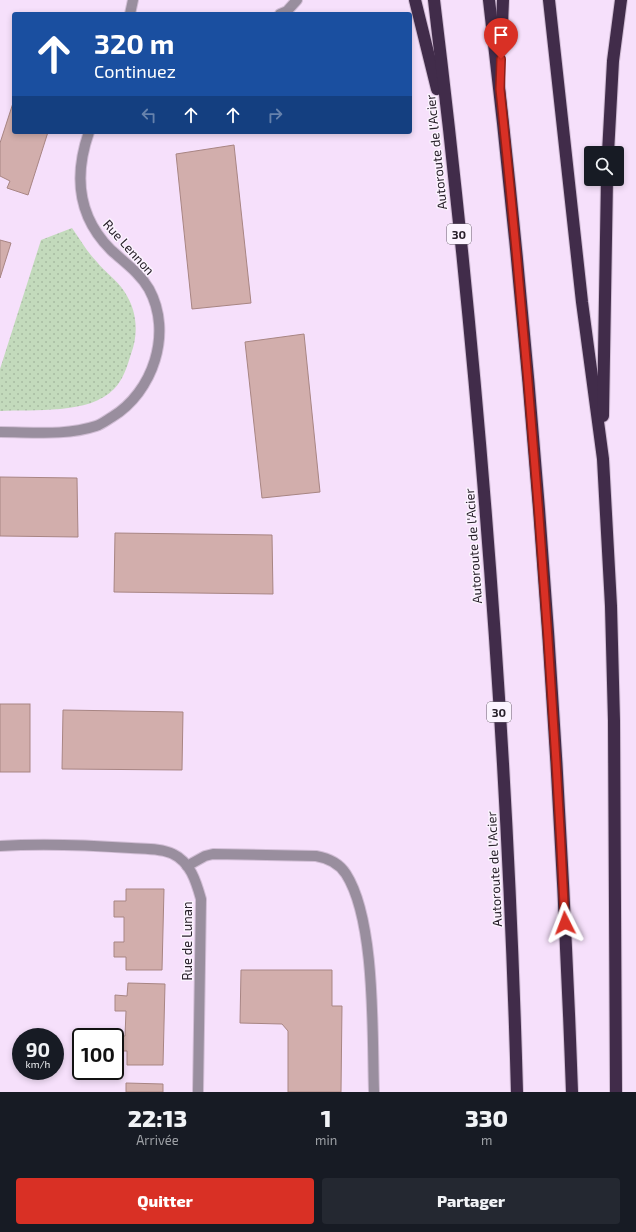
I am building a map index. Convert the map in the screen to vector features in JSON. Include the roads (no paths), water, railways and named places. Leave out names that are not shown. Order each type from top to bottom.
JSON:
[{"type":"highway","points":[[415,0],[449,135]]},
{"type":"highway","name":"Autoroute de l'Acier","points":[[434,0],[470,341],[495,662],[505,812],[517,1092]]},
{"type":"highway","points":[[489,0],[500,89],[521,303],[544,574],[560,825],[572,1092]]},
{"type":"highway","points":[[500,89],[503,0]]},
{"type":"highway","points":[[549,0],[582,302],[603,459]]},
{"type":"highway","points":[[608,146],[614,55],[621,0]]},
{"type":"highway","points":[[607,186],[603,459],[611,606],[614,721],[616,1092]]},
{"type":"street","points":[[130,12],[133,0]]},
{"type":"street","points":[[285,12],[298,0]]},
{"type":"street","name":"Rue Lennon","points":[[0,432],[70,432],[98,425],[120,412],[136,397],[150,376],[157,353],[158,328],[156,307],[149,289],[137,273],[110,249],[96,232],[85,210],[80,184],[81,158],[88,134]]},
{"type":"street","name":"Rue de Lunan","points":[[0,846],[81,845],[156,850],[172,853],[187,866],[197,884],[201,898],[198,1092]]},
{"type":"street","points":[[187,866],[205,856],[213,854],[316,856],[327,858],[337,864],[346,873],[354,889],[362,921],[369,960],[374,1092]]}]
